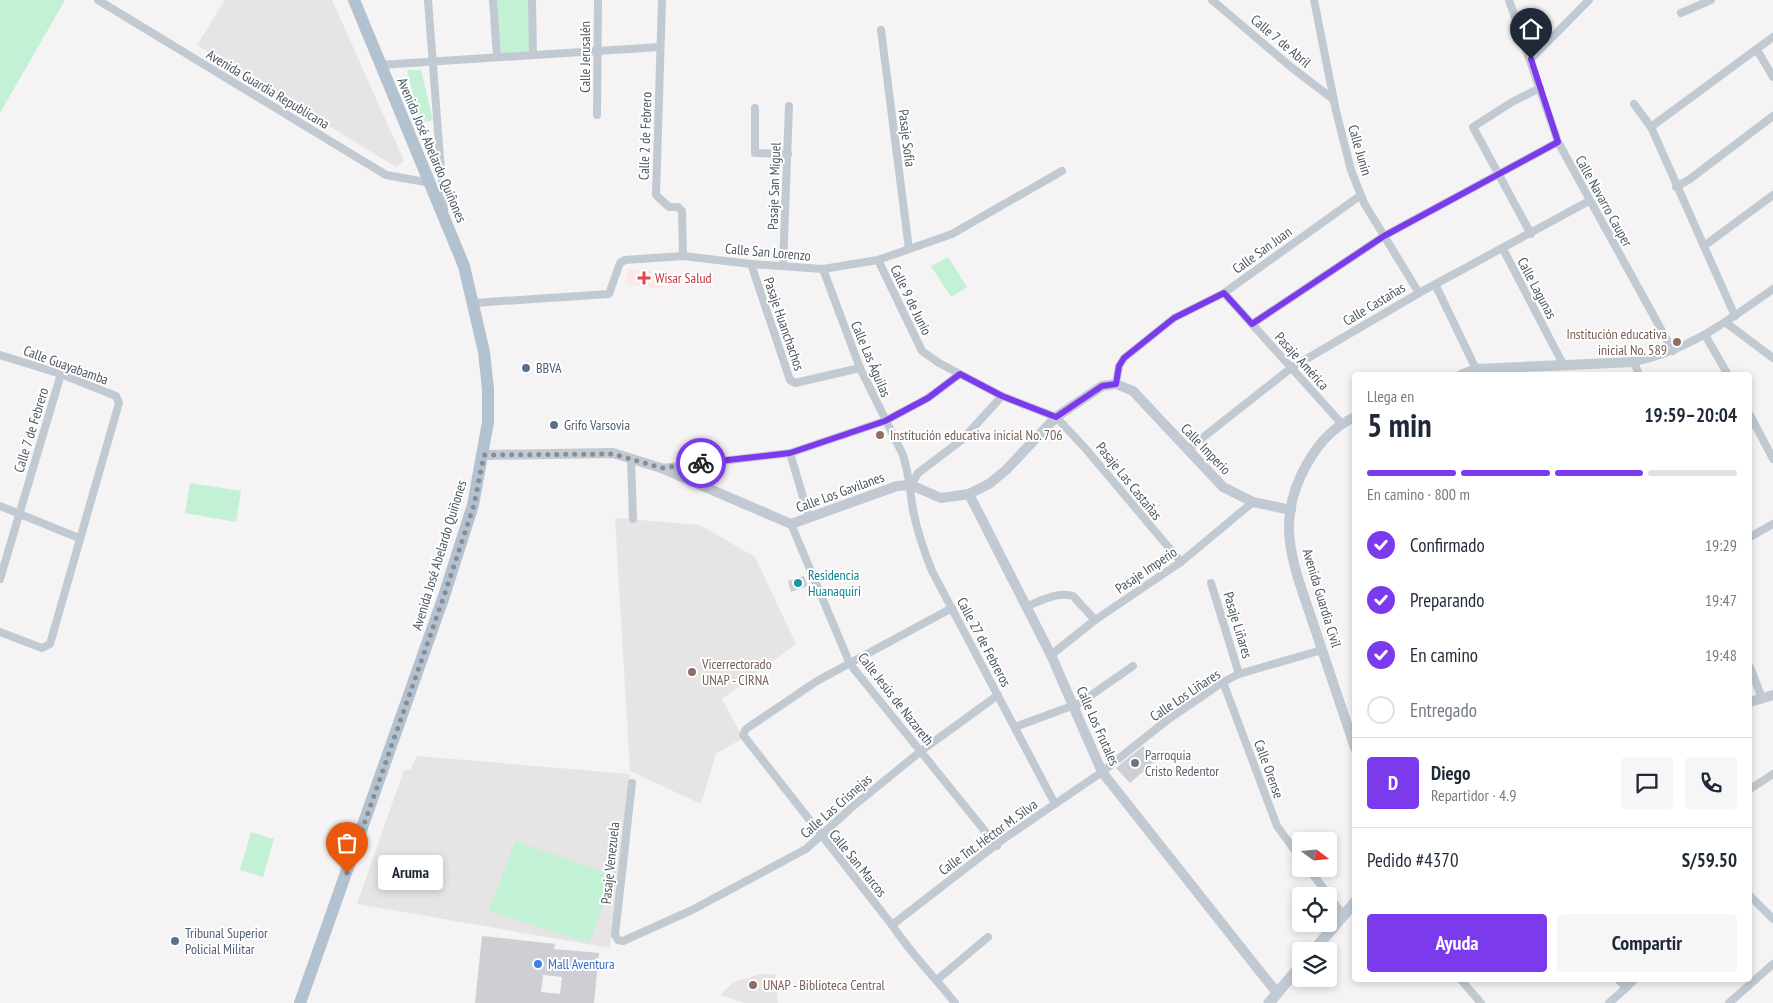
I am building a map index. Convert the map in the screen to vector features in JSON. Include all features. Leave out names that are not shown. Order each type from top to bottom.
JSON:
[{"type":"main road","name":"Avenida José Abelardo Quiñones","points":[[300,1003],[441,605],[474,505],[484,455],[488,422],[488,389],[484,352],[464,266],[379,65],[354,0]]},
{"type":"main road","points":[[1320,942],[1352,905]]},
{"type":"main road","points":[[1269,1003],[1292,976]]},
{"type":"street","name":"Avenida Guardia Republicana","points":[[98,0],[386,175],[430,183]]},
{"type":"street","points":[[428,0],[445,220]]},
{"type":"street","points":[[493,0],[497,58]]},
{"type":"street","points":[[532,0],[533,55]]},
{"type":"street","name":"Calle Jerusalén","points":[[597,115],[598,0]]},
{"type":"street","name":"Calle 2 de Febrero","points":[[662,0],[656,195],[669,207],[678,207],[682,211],[682,256]]},
{"type":"street","name":"Calle 7 de Abril","points":[[1212,0],[1291,67],[1334,100]]},
{"type":"street","name":"Calle Junin","points":[[1314,0],[1334,100],[1351,170],[1361,195],[1419,292]]},
{"type":"street","name":"Calle Navarro Cauper","points":[[1509,0],[1531,59],[1558,142],[1588,201],[1673,351]]},
{"type":"street","points":[[1531,59],[1589,0]]},
{"type":"street","points":[[1681,13],[1711,0]]},
{"type":"street","name":"Pasaje Sofía","points":[[881,30],[909,249]]},
{"type":"street","points":[[1651,128],[1773,38]]},
{"type":"street","points":[[379,65],[660,47]]},
{"type":"street","points":[[1757,50],[1773,77]]},
{"type":"street","points":[[1531,234],[1473,127],[1512,102],[1540,88]]},
{"type":"street","points":[[1634,104],[1651,128],[1734,316]]},
{"type":"street","name":"Pasaje San Miguel","points":[[783,266],[789,106]]},
{"type":"street","points":[[755,108],[755,153],[788,154]]},
{"type":"street","points":[[1676,187],[1690,179],[1773,116]]},
{"type":"street","points":[[1252,324],[1384,236],[1558,142]]},
{"type":"street","name":"Calle San Lorenzo","points":[[474,303],[609,294],[622,261],[682,256],[751,264],[823,269],[878,260],[952,234],[1062,172]]},
{"type":"street","name":"Calle San Juan","points":[[1116,384],[1119,366],[1131,352],[1174,318],[1224,293],[1361,195]]},
{"type":"street","points":[[1704,246],[1773,195]]},
{"type":"street","name":"Calle Castañas","points":[[1186,450],[1291,368],[1419,292],[1531,234],[1588,201]]},
{"type":"street","name":"Calle Lagunas","points":[[1502,249],[1564,366]]},
{"type":"street","name":"Calle 9 de Junio","points":[[878,260],[922,351],[1002,396],[1056,417]]},
{"type":"street","name":"Pasaje Huanchachos","points":[[751,264],[790,380],[795,383],[860,368]]},
{"type":"street","name":"Calle Las Águilas","points":[[823,269],[860,368],[903,455],[911,485]]},
{"type":"street","points":[[1435,284],[1476,369]]},
{"type":"street","points":[[1468,372],[1476,369],[1634,362],[1673,351],[1705,335],[1773,289]]},
{"type":"street","name":"Pasaje América","points":[[1224,293],[1341,423]]},
{"type":"street","points":[[1725,322],[1773,358]]},
{"type":"street","points":[[1705,335],[1726,372]]},
{"type":"street","name":"Calle Guayabamba","points":[[0,354],[61,374],[116,396],[119,403],[79,538]]},
{"type":"street","points":[[1634,362],[1638,372]]},
{"type":"street","name":"Calle 7 de Febrero","points":[[0,579],[61,374]]},
{"type":"street","points":[[662,468],[790,453],[885,421],[928,398],[960,374]]},
{"type":"street","points":[[1002,396],[963,439],[918,473],[911,485],[941,498],[969,494],[989,484],[1006,470],[1056,417],[1102,386],[1116,384]]},
{"type":"street","name":"Calle Imperio","points":[[1116,384],[1133,391],[1186,450],[1223,487],[1253,502],[1291,510]]},
{"type":"street","name":"Pasaje Las Castañas","points":[[1056,417],[1085,448],[1181,562]]},
{"type":"street","name":"Avenida Guardia Civil","points":[[1352,418],[1341,423],[1320,442],[1312,455],[1302,474],[1291,510],[1289,531],[1291,551],[1352,739]]},
{"type":"street","points":[[1752,419],[1773,460]]},
{"type":"street","name":"Calle Los Gavilanes","points":[[484,455],[584,453],[613,454],[632,458],[662,468],[791,524],[897,486],[911,485]]},
{"type":"street","points":[[790,453],[809,517]]},
{"type":"street","points":[[632,458],[633,519]]},
{"type":"street","name":"Calle 27 de Febreros","points":[[911,485],[913,509],[921,543],[932,571],[1055,804]]},
{"type":"street","name":"Calle Los Frutales","points":[[969,494],[1051,655],[1102,772],[1277,993]]},
{"type":"street","name":"Pasaje Imperio","points":[[1051,655],[1095,620],[1181,562],[1253,502]]},
{"type":"street","points":[[0,506],[79,538],[50,644],[42,648],[0,632]]},
{"type":"street","name":"Calle Jesús de Nazareth","points":[[791,524],[850,664],[997,846]]},
{"type":"street","points":[[1752,536],[1773,524]]},
{"type":"street","name":"Pasaje Liñares","points":[[1211,583],[1239,674]]},
{"type":"street","points":[[1027,606],[1054,596],[1073,596],[1095,620]]},
{"type":"street","points":[[850,664],[952,608]]},
{"type":"street","name":"Calle Los Liñares","points":[[1102,772],[1166,722],[1223,682],[1239,674],[1322,650]]},
{"type":"street","name":"Calle San Marcos","points":[[850,664],[817,681],[754,724],[743,732],[743,738],[892,925],[912,955],[937,980],[954,1003]]},
{"type":"street","points":[[1015,727],[1080,703],[1133,666]]},
{"type":"street","points":[[1752,671],[1762,698]]},
{"type":"street","name":"Calle Orense","points":[[1223,682],[1277,826],[1292,847]]},
{"type":"street","name":"Calle Las Crisnejas","points":[[623,941],[692,910],[806,849],[850,808],[921,751],[998,695]]},
{"type":"street","points":[[1752,701],[1773,695]]},
{"type":"street","name":"Calle Tnt. Héctor M. Silva","points":[[892,925],[997,846],[1002,840],[1102,772]]},
{"type":"street","points":[[1752,788],[1773,774]]},
{"type":"street","name":"Pasaje Venezuela","points":[[623,941],[618,940],[616,935],[632,783]]},
{"type":"street","points":[[1316,878],[1343,915]]},
{"type":"street","points":[[1752,898],[1773,918]]},
{"type":"street","points":[[937,980],[988,937]]},
{"type":"street","points":[[1729,1003],[1773,964]]},
{"type":"street","points":[[1463,982],[1481,1003]]},
{"type":"street","points":[[1621,982],[1626,988]]},
{"type":"street","points":[[1609,1003],[1632,982]]},
{"type":"shaded area","points":[[225,0],[332,0],[404,161],[396,167],[197,45]]},
{"type":"shaded area","name":"Wisar Salud","points":[[629,269],[663,272],[660,289],[625,284]]},
{"type":"shaded area","name":"Vicerrectorado UNAP - CIRNA","points":[[615,518],[700,525],[755,557],[796,644],[722,699],[743,738],[716,754],[701,804],[630,771]]},
{"type":"shaded area","points":[[417,756],[630,774],[610,948],[357,904],[404,770],[411,769]]},
{"type":"shaded area","name":"UNAP - Biblioteca Central","points":[[761,974],[775,974],[778,1003],[745,1003],[720,995],[734,982]]},
{"type":"green space","points":[[0,0],[65,0],[0,113]]},
{"type":"green space","points":[[495,0],[530,0],[531,52],[497,54]]},
{"type":"green space","points":[[407,70],[421,70],[433,120],[420,123]]},
{"type":"green space","points":[[948,257],[967,287],[951,297],[931,266]]},
{"type":"green space","points":[[190,483],[241,491],[236,522],[185,513]]},
{"type":"green space","points":[[251,832],[274,839],[263,877],[240,870]]},
{"type":"green space","points":[[515,841],[615,875],[589,943],[489,911]]},
{"type":"building","name":"Residencia Huanaquiri","points":[[804,576],[808,586],[791,592],[788,581]]},
{"type":"building","name":"Parroquia Cristo Redentor","points":[[1143,746],[1155,761],[1130,783],[1116,768]]},
{"type":"building","name":"Mall Aventura","points":[[482,936],[555,944],[554,949],[599,953],[594,1003],[475,1003]],"holes":[[[543,975],[562,977],[560,994],[541,992]]]},
{"type":"way so far","points":[[347,873],[474,505],[484,455],[613,454],[662,468],[701,463]]},
{"type":"place","name":"Wisar Salud","points":[[644,278]]},
{"type":"place","name":"Institución educativa inicial No. 589","points":[[1677,342]]},
{"type":"place","name":"BBVA","points":[[526,368]]},
{"type":"place","name":"Grifo Varsovia","points":[[554,425]]},
{"type":"place","name":"Institución educativa inicial No. 706","points":[[880,435]]},
{"type":"place","name":"Residencia Huanaquiri","points":[[798,583]]},
{"type":"place","name":"Vicerrectorado UNAP - CIRNA","points":[[692,672]]},
{"type":"place","name":"Parroquia Cristo Redentor","points":[[1135,763]]},
{"type":"place","name":"Aruma","points":[[347,873]]},
{"type":"place","name":"Tribunal Superior Policial Militar","points":[[175,941]]},
{"type":"place","name":"Mall Aventura","points":[[538,964]]},
{"type":"place","name":"UNAP - Biblioteca Central","points":[[753,985]]},
{"type":"route","points":[[701,463],[790,453],[885,421],[928,398],[960,374],[1002,396],[1056,417],[1102,386],[1116,384],[1119,366],[1124,358],[1174,318],[1224,293],[1252,324],[1384,236],[1558,142],[1531,59]]}]
